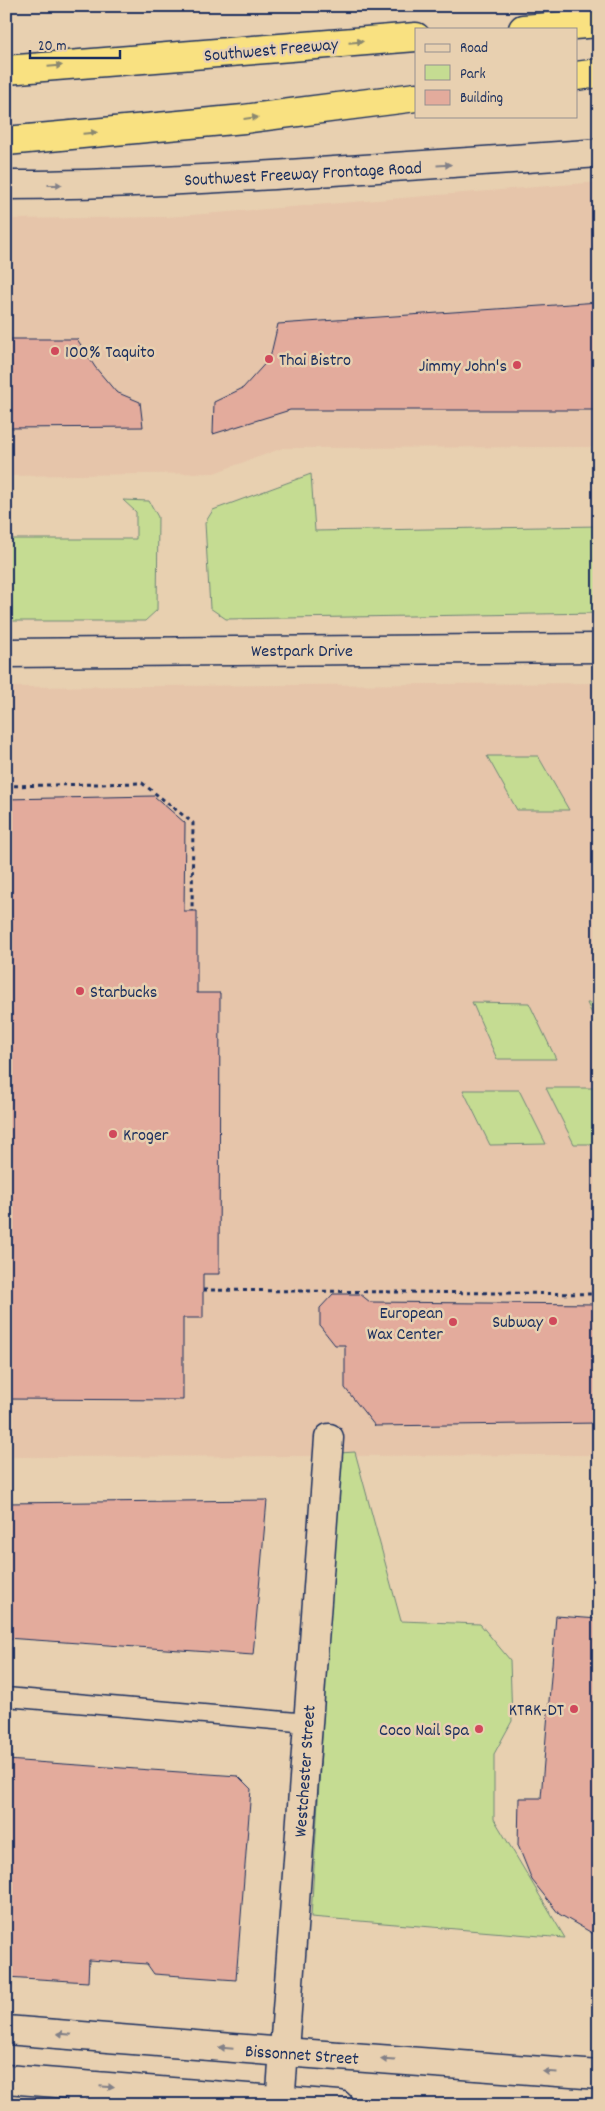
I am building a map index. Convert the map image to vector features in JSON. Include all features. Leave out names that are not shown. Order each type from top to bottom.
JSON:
[{"type":"highway","points":[[536,28],[599,23]]},
{"type":"highway","name":"Southwest Freeway","points":[[6,70],[415,37]]},
{"type":"highway","points":[[578,76],[599,73]]},
{"type":"highway","points":[[6,141],[244,119],[415,96]]},
{"type":"main road","name":"Southwest Freeway Frontage Road","points":[[6,185],[122,183],[450,165],[599,153]]},
{"type":"main road","name":"Westpark Drive","points":[[6,652],[599,648]]},
{"type":"main road","name":"Westchester Street","points":[[280,2103],[329,1438]]},
{"type":"main road","name":"Bissonnet Street","points":[[6,2030],[599,2075]]},
{"type":"main road","points":[[6,2079],[77,2095],[338,2105]]},
{"type":"lane","points":[[6,1697],[308,1723]]},
{"type":"path","points":[[6,786],[142,783],[193,823],[192,912]]},
{"type":"path","points":[[203,1290],[599,1294]]},
{"type":"shaded area","points":[[599,182],[599,447],[283,448],[214,473],[6,476],[6,219],[167,217]]},
{"type":"shaded area","points":[[599,683],[599,1455],[6,1457],[6,687]]},
{"type":"green space","points":[[311,474],[315,531],[599,526],[599,613],[226,619],[210,608],[205,523],[213,510]]},
{"type":"green space","points":[[123,500],[149,501],[158,517],[157,610],[145,621],[6,621],[6,539],[136,539],[136,512]]},
{"type":"green space","points":[[487,756],[538,756],[569,810],[517,810]]},
{"type":"green space","points":[[472,1002],[529,1003],[556,1059],[497,1059]]},
{"type":"green space","points":[[587,1003],[599,1003],[599,1029]]},
{"type":"green space","points":[[546,1088],[599,1088],[599,1144],[574,1144]]},
{"type":"green space","points":[[463,1090],[519,1090],[546,1144],[490,1145]]},
{"type":"green space","points":[[355,1452],[401,1621],[480,1624],[510,1660],[512,1721],[494,1754],[494,1819],[565,1938],[311,1917],[339,1453]]},
{"type":"building","points":[[599,302],[599,410],[290,410],[213,434],[214,402],[243,388],[270,358],[278,324]]},
{"type":"building","points":[[6,339],[77,339],[95,367],[116,392],[140,402],[143,427],[6,428]]},
{"type":"building","name":"Kroger","points":[[154,796],[185,823],[184,911],[197,911],[197,993],[220,993],[219,1274],[203,1274],[203,1318],[183,1318],[183,1400],[6,1399],[6,799]]},
{"type":"building","points":[[333,1294],[360,1294],[370,1302],[599,1304],[599,1423],[375,1426],[345,1388],[345,1345],[335,1345],[320,1326],[320,1308]]},
{"type":"building","points":[[267,1500],[253,1655],[6,1638],[6,1503]]},
{"type":"building","name":"KTRK-DT","points":[[556,1616],[599,1619],[599,1937],[559,1914],[532,1880],[518,1845],[519,1798],[541,1798]]},
{"type":"building","points":[[6,1760],[238,1776],[251,1789],[236,1980],[154,1974],[147,1964],[89,1960],[88,1982],[6,1977]]},
{"type":"place","name":"100% Taquito","points":[[55,351]]},
{"type":"place","name":"Thai Bistro","points":[[269,359]]},
{"type":"place","name":"Jimmy John's","points":[[517,365]]},
{"type":"place","name":"Starbucks","points":[[80,991]]},
{"type":"place","name":"Kroger","points":[[113,1134]]},
{"type":"place","name":"Subway","points":[[553,1321]]},
{"type":"place","name":"European Wax Center","points":[[453,1322]]},
{"type":"place","name":"KTRK-DT","points":[[574,1709]]},
{"type":"place","name":"Coco Nail Spa","points":[[479,1729]]}]
